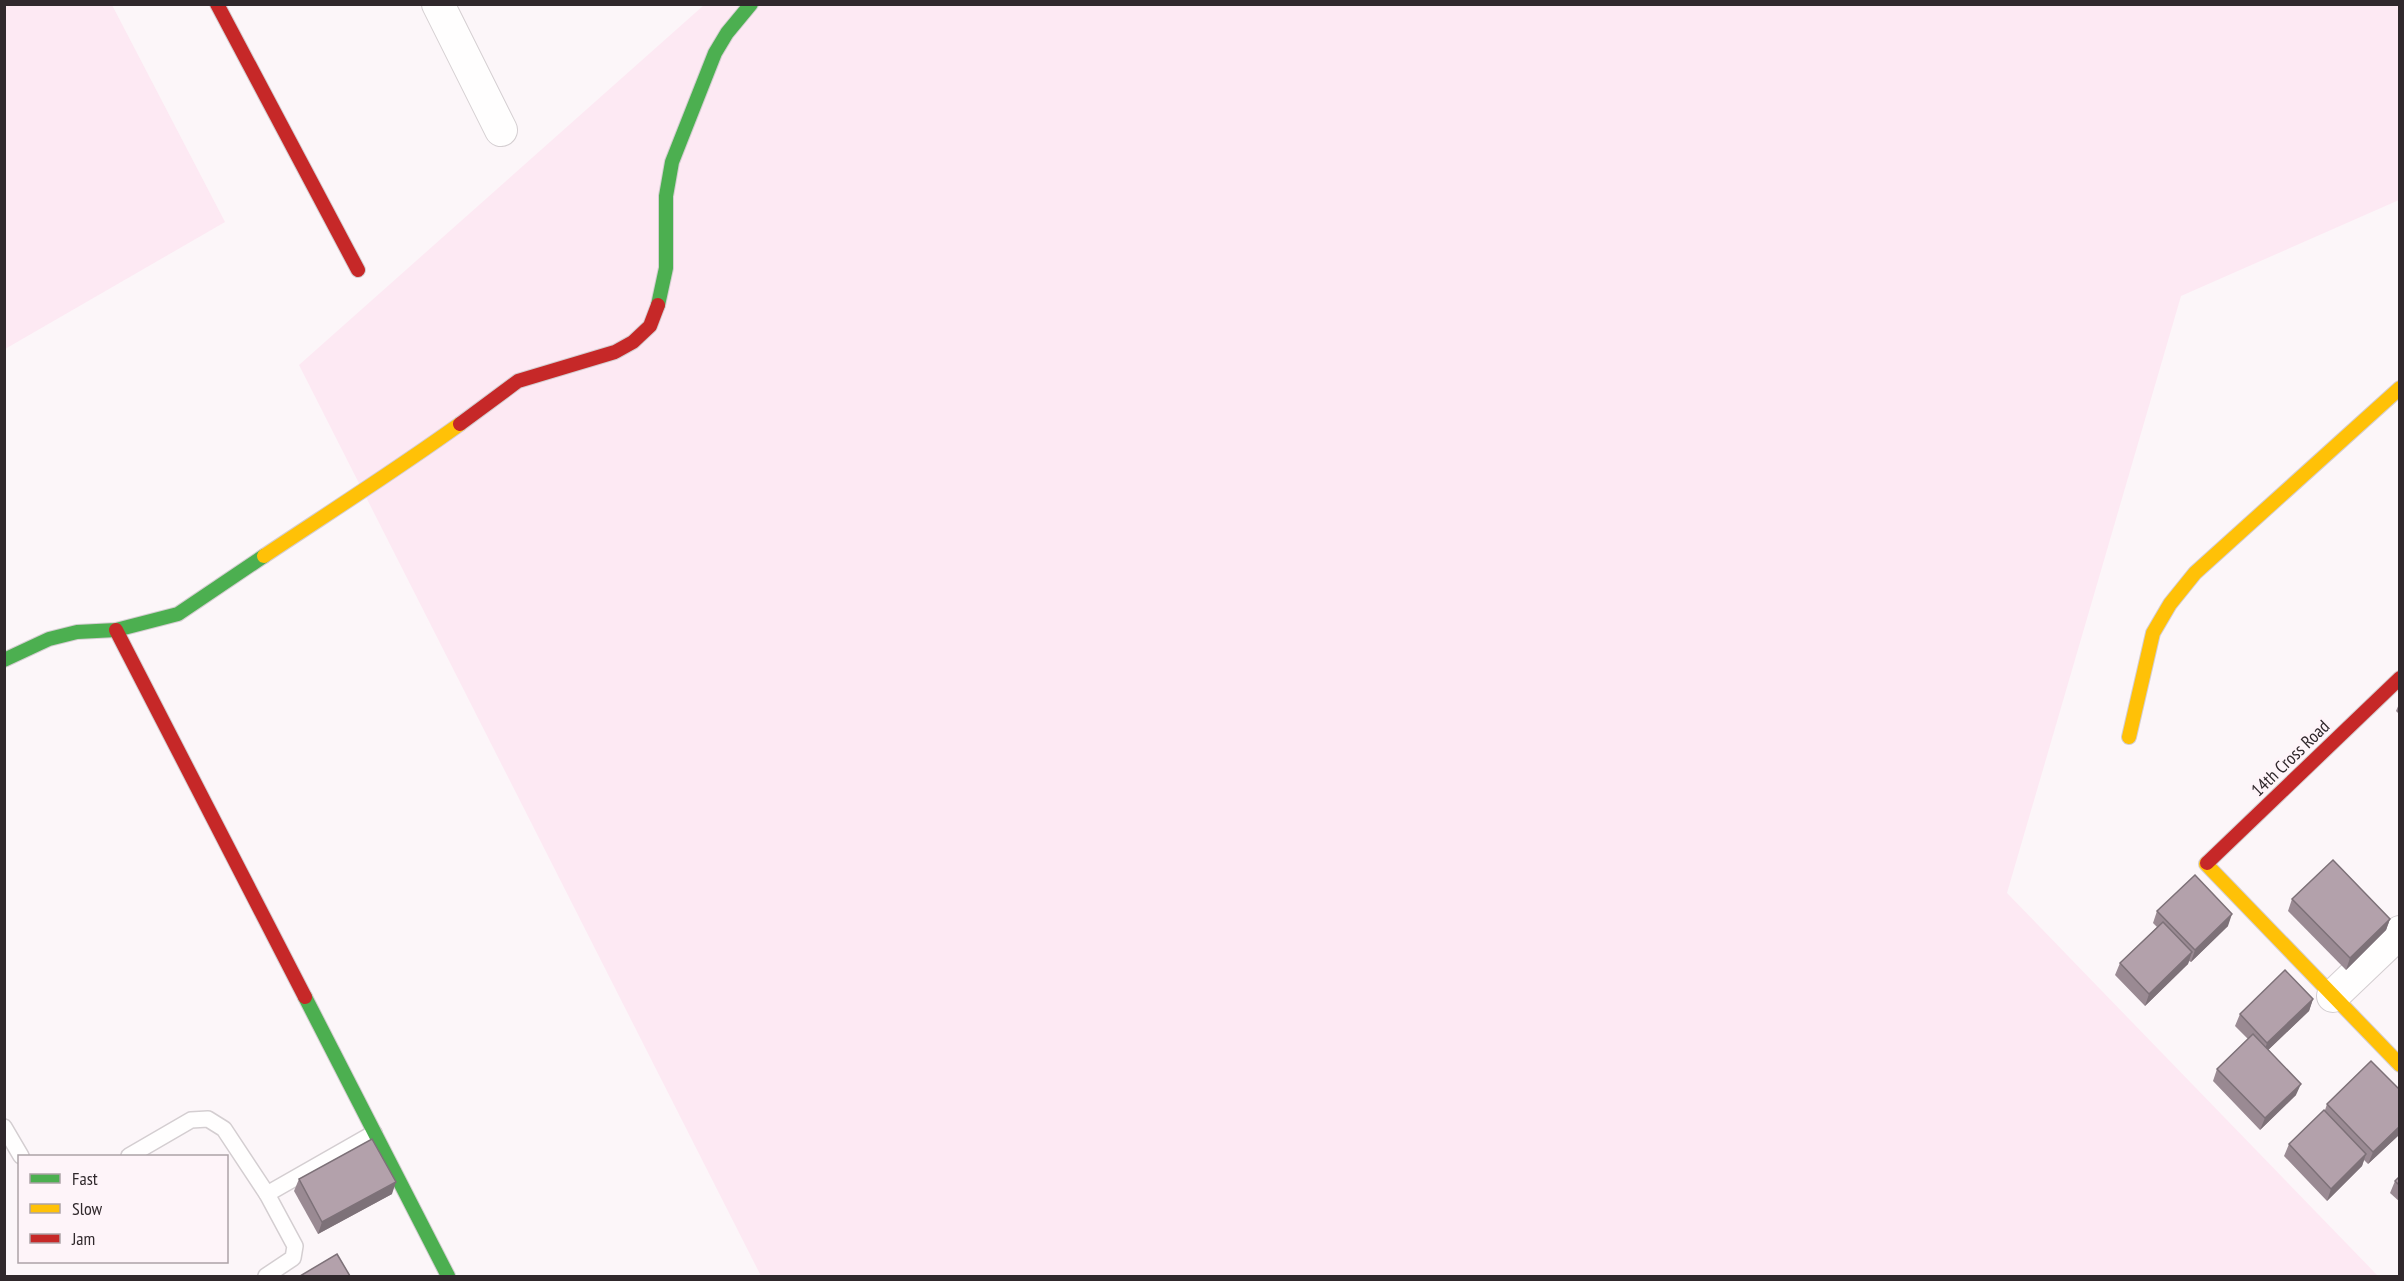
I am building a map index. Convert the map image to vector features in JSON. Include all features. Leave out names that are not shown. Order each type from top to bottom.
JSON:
[{"type":"street","points":[[217,4],[358,270]]},
{"type":"street","points":[[438,4],[501,130]]},
{"type":"street","points":[[4,660],[49,639],[77,632],[116,630],[178,614],[368,486],[394,472],[518,381],[615,352],[633,342],[650,326],[661,297],[666,268],[666,196],[672,162],[715,53],[727,33],[751,4]]},
{"type":"street","points":[[2129,737],[2153,633],[2170,604],[2195,573],[2400,388]]},
{"type":"street","points":[[116,630],[448,1276]]},
{"type":"street","name":"14th Cross Road","points":[[2333,996],[2206,864],[2400,678]]},
{"type":"street","points":[[2400,932],[2333,996],[2400,1065]]},
{"type":"lane","points":[[131,1155],[190,1120],[208,1119],[224,1129],[267,1194],[295,1246],[293,1258],[266,1276]]},
{"type":"lane","points":[[4,1127],[20,1155]]},
{"type":"lane","points":[[267,1194],[375,1133]]},
{"type":"shaded area","points":[[5,4],[112,5],[225,222],[5,349]]},
{"type":"shaded area","points":[[704,5],[2399,5],[2399,200],[2181,296],[2007,893],[2378,1276],[761,1276],[299,365]]},
{"type":"building","points":[[2333,860],[2390,919],[2350,958],[2292,899]]},
{"type":"building","points":[[2195,875],[2232,914],[2195,950],[2157,911]]},
{"type":"building","points":[[2163,922],[2192,952],[2149,994],[2120,963]]},
{"type":"building","points":[[2285,970],[2313,999],[2267,1043],[2240,1014]]},
{"type":"building","points":[[2253,1034],[2301,1084],[2265,1118],[2217,1069]]},
{"type":"building","points":[[2371,1061],[2400,1090],[2400,1126],[2373,1152],[2327,1104]]},
{"type":"building","points":[[2324,1110],[2366,1154],[2331,1189],[2289,1144]]},
{"type":"building","points":[[372,1139],[396,1182],[322,1222],[299,1179]]},
{"type":"building","points":[[2400,1176],[2400,1186],[2395,1181]]},
{"type":"building","points":[[337,1254],[350,1276],[300,1276]]},
{"type":"traffic: fast","points":[[658,305],[666,268],[666,196],[672,162],[715,53],[727,33],[751,4]]},
{"type":"traffic: fast","points":[[4,660],[49,639],[77,632],[116,630],[178,614],[264,556]]},
{"type":"traffic: fast","points":[[305,997],[448,1276]]},
{"type":"traffic: slow","points":[[2129,737],[2153,633],[2170,604],[2195,573],[2400,388]]},
{"type":"traffic: slow","points":[[264,556],[460,424]]},
{"type":"traffic: slow","points":[[2207,863],[2400,1065]]},
{"type":"traffic: jam","points":[[217,4],[358,270]]},
{"type":"traffic: jam","points":[[460,424],[518,381],[615,352],[633,342],[650,326],[658,305]]},
{"type":"traffic: jam","points":[[116,630],[305,997]]},
{"type":"traffic: jam","points":[[2207,863],[2400,678]]}]
